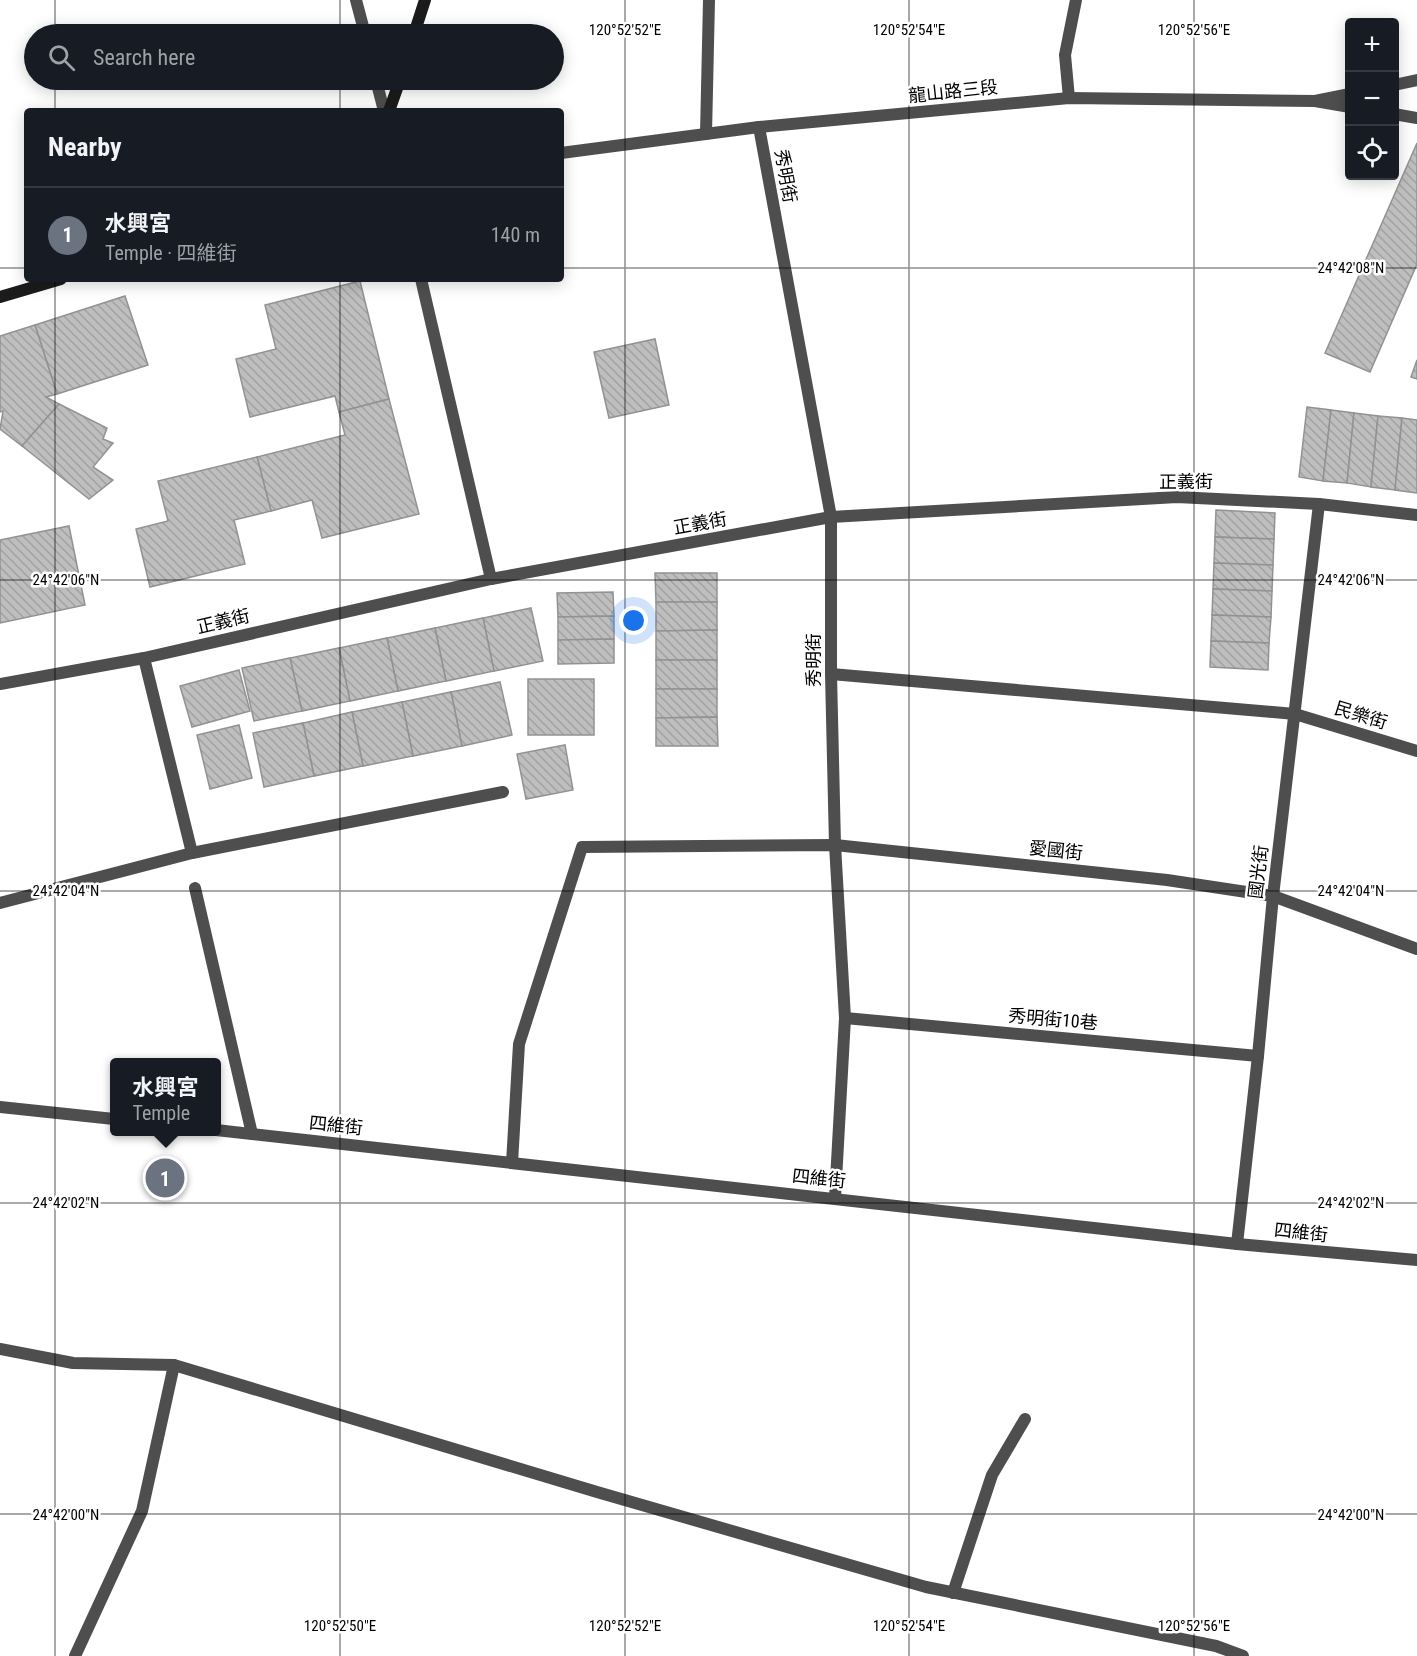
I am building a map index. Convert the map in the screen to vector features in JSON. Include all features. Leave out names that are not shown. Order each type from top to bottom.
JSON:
[{"type":"street","points":[[356,0],[362,24]]},
{"type":"street","points":[[417,24],[425,0]]},
{"type":"street","points":[[706,134],[709,0]]},
{"type":"street","points":[[1069,98],[1065,56],[1076,0]]},
{"type":"street","points":[[1399,84],[1417,80]]},
{"type":"street","points":[[379,90],[383,108]]},
{"type":"street","points":[[390,108],[396,90]]},
{"type":"street","points":[[1315,101],[1345,95]]},
{"type":"street","name":"龍山路三段","points":[[564,153],[759,127],[1069,98],[1315,101],[1345,106]]},
{"type":"street","points":[[1399,115],[1417,118]]},
{"type":"street","name":"秀明街","points":[[759,127],[831,517],[831,674],[835,845],[845,1018],[835,1198]]},
{"type":"street","points":[[0,297],[51,282]]},
{"type":"street","points":[[422,282],[491,579]]},
{"type":"street","name":"正義街","points":[[0,684],[144,658],[491,579],[831,517],[1177,497],[1319,504],[1417,515]]},
{"type":"street","name":"國光街","points":[[1237,1244],[1273,896],[1319,504]]},
{"type":"street","points":[[144,658],[192,853]]},
{"type":"street","name":"民樂街","points":[[831,674],[1295,714],[1417,751]]},
{"type":"street","points":[[0,903],[192,853],[503,792]]},
{"type":"street","name":"愛國街","points":[[512,1163],[519,1044],[582,847],[835,845],[1167,880],[1273,896],[1417,949]]},
{"type":"street","points":[[195,888],[252,1134]]},
{"type":"street","name":"秀明街10巷","points":[[845,1018],[1258,1056]]},
{"type":"street","points":[[0,1107],[110,1119]]},
{"type":"street","name":"四維街","points":[[221,1131],[1237,1244],[1417,1260]]},
{"type":"street","points":[[0,1349],[73,1363],[174,1365],[608,1495],[926,1587],[1216,1646],[1243,1656]]},
{"type":"street","points":[[75,1656],[142,1511],[174,1365]]},
{"type":"street","points":[[953,1593],[992,1474],[1025,1419]]},
{"type":"building","points":[[1417,143],[1417,264],[1370,372],[1325,353]]},
{"type":"building","points":[[360,282],[389,399],[339,412],[335,396],[250,417],[236,359],[276,349],[265,305]]},
{"type":"building","points":[[125,296],[148,365],[57,394],[35,325]]},
{"type":"building","points":[[35,325],[57,394],[46,397],[59,404],[22,446],[0,429],[3,411],[0,412],[0,336]]},
{"type":"building","points":[[655,339],[669,405],[609,418],[594,352]]},
{"type":"building","points":[[1417,360],[1417,379],[1411,377]]},
{"type":"building","points":[[389,399],[419,514],[322,538],[312,500],[271,511],[257,457],[345,435],[339,412]]},
{"type":"building","points":[[59,404],[107,428],[103,439],[113,443],[93,467],[113,480],[89,499],[22,446]]},
{"type":"building","points":[[1307,407],[1331,410],[1323,481],[1299,477]]},
{"type":"building","points":[[1331,410],[1354,413],[1347,483],[1323,481]]},
{"type":"building","points":[[1354,413],[1378,416],[1371,487],[1347,483]]},
{"type":"building","points":[[1378,416],[1402,418],[1395,490],[1371,487]]},
{"type":"building","points":[[1402,418],[1417,420],[1417,493],[1395,490]]},
{"type":"building","points":[[257,457],[271,511],[234,520],[245,564],[150,587],[136,529],[168,521],[158,481]]},
{"type":"building","points":[[1216,510],[1275,513],[1274,539],[1215,537]]},
{"type":"building","points":[[69,526],[85,605],[0,623],[0,540]]},
{"type":"building","points":[[1215,537],[1274,539],[1273,565],[1214,563]]},
{"type":"building","points":[[1214,563],[1273,565],[1272,591],[1213,589]]},
{"type":"building","points":[[655,573],[717,573],[717,602],[656,602]]},
{"type":"building","points":[[1213,589],[1272,591],[1271,617],[1212,615]]},
{"type":"building","points":[[613,592],[614,616],[558,617],[557,593]]},
{"type":"building","points":[[656,602],[717,602],[717,630],[656,631]]},
{"type":"building","points":[[531,608],[543,661],[494,671],[483,618]]},
{"type":"building","points":[[1212,615],[1271,617],[1269,643],[1211,641]]},
{"type":"building","points":[[614,616],[614,639],[558,640],[558,617]]},
{"type":"building","points":[[483,618],[494,671],[446,681],[435,628]]},
{"type":"building","points":[[435,628],[446,681],[398,691],[387,638]]},
{"type":"building","points":[[717,630],[717,660],[656,660],[656,631]]},
{"type":"building","points":[[387,638],[398,691],[350,701],[339,648]]},
{"type":"building","points":[[614,639],[614,663],[558,664],[558,640]]},
{"type":"building","points":[[1211,641],[1269,643],[1268,670],[1210,667]]},
{"type":"building","points":[[339,648],[350,701],[302,711],[290,658]]},
{"type":"building","points":[[290,658],[302,711],[254,721],[242,668]]},
{"type":"building","points":[[656,660],[717,660],[717,689],[656,689]]},
{"type":"building","points":[[239,670],[250,711],[192,727],[180,686]]},
{"type":"building","points":[[528,679],[594,679],[594,735],[528,735]]},
{"type":"building","points":[[500,682],[512,735],[462,746],[451,692]]},
{"type":"building","points":[[656,689],[717,689],[717,717],[656,718]]},
{"type":"building","points":[[451,692],[462,746],[413,756],[402,702]]},
{"type":"building","points":[[402,702],[413,756],[363,766],[352,712]]},
{"type":"building","points":[[352,712],[363,766],[314,776],[303,723]]},
{"type":"building","points":[[717,717],[718,746],[656,746],[656,718]]},
{"type":"building","points":[[303,723],[314,776],[264,787],[253,733]]},
{"type":"building","points":[[239,725],[252,778],[210,789],[197,735]]},
{"type":"building","points":[[565,745],[573,790],[526,799],[517,754]]},
{"type":"place","name":"水興宮","points":[[165,1178]]}]
